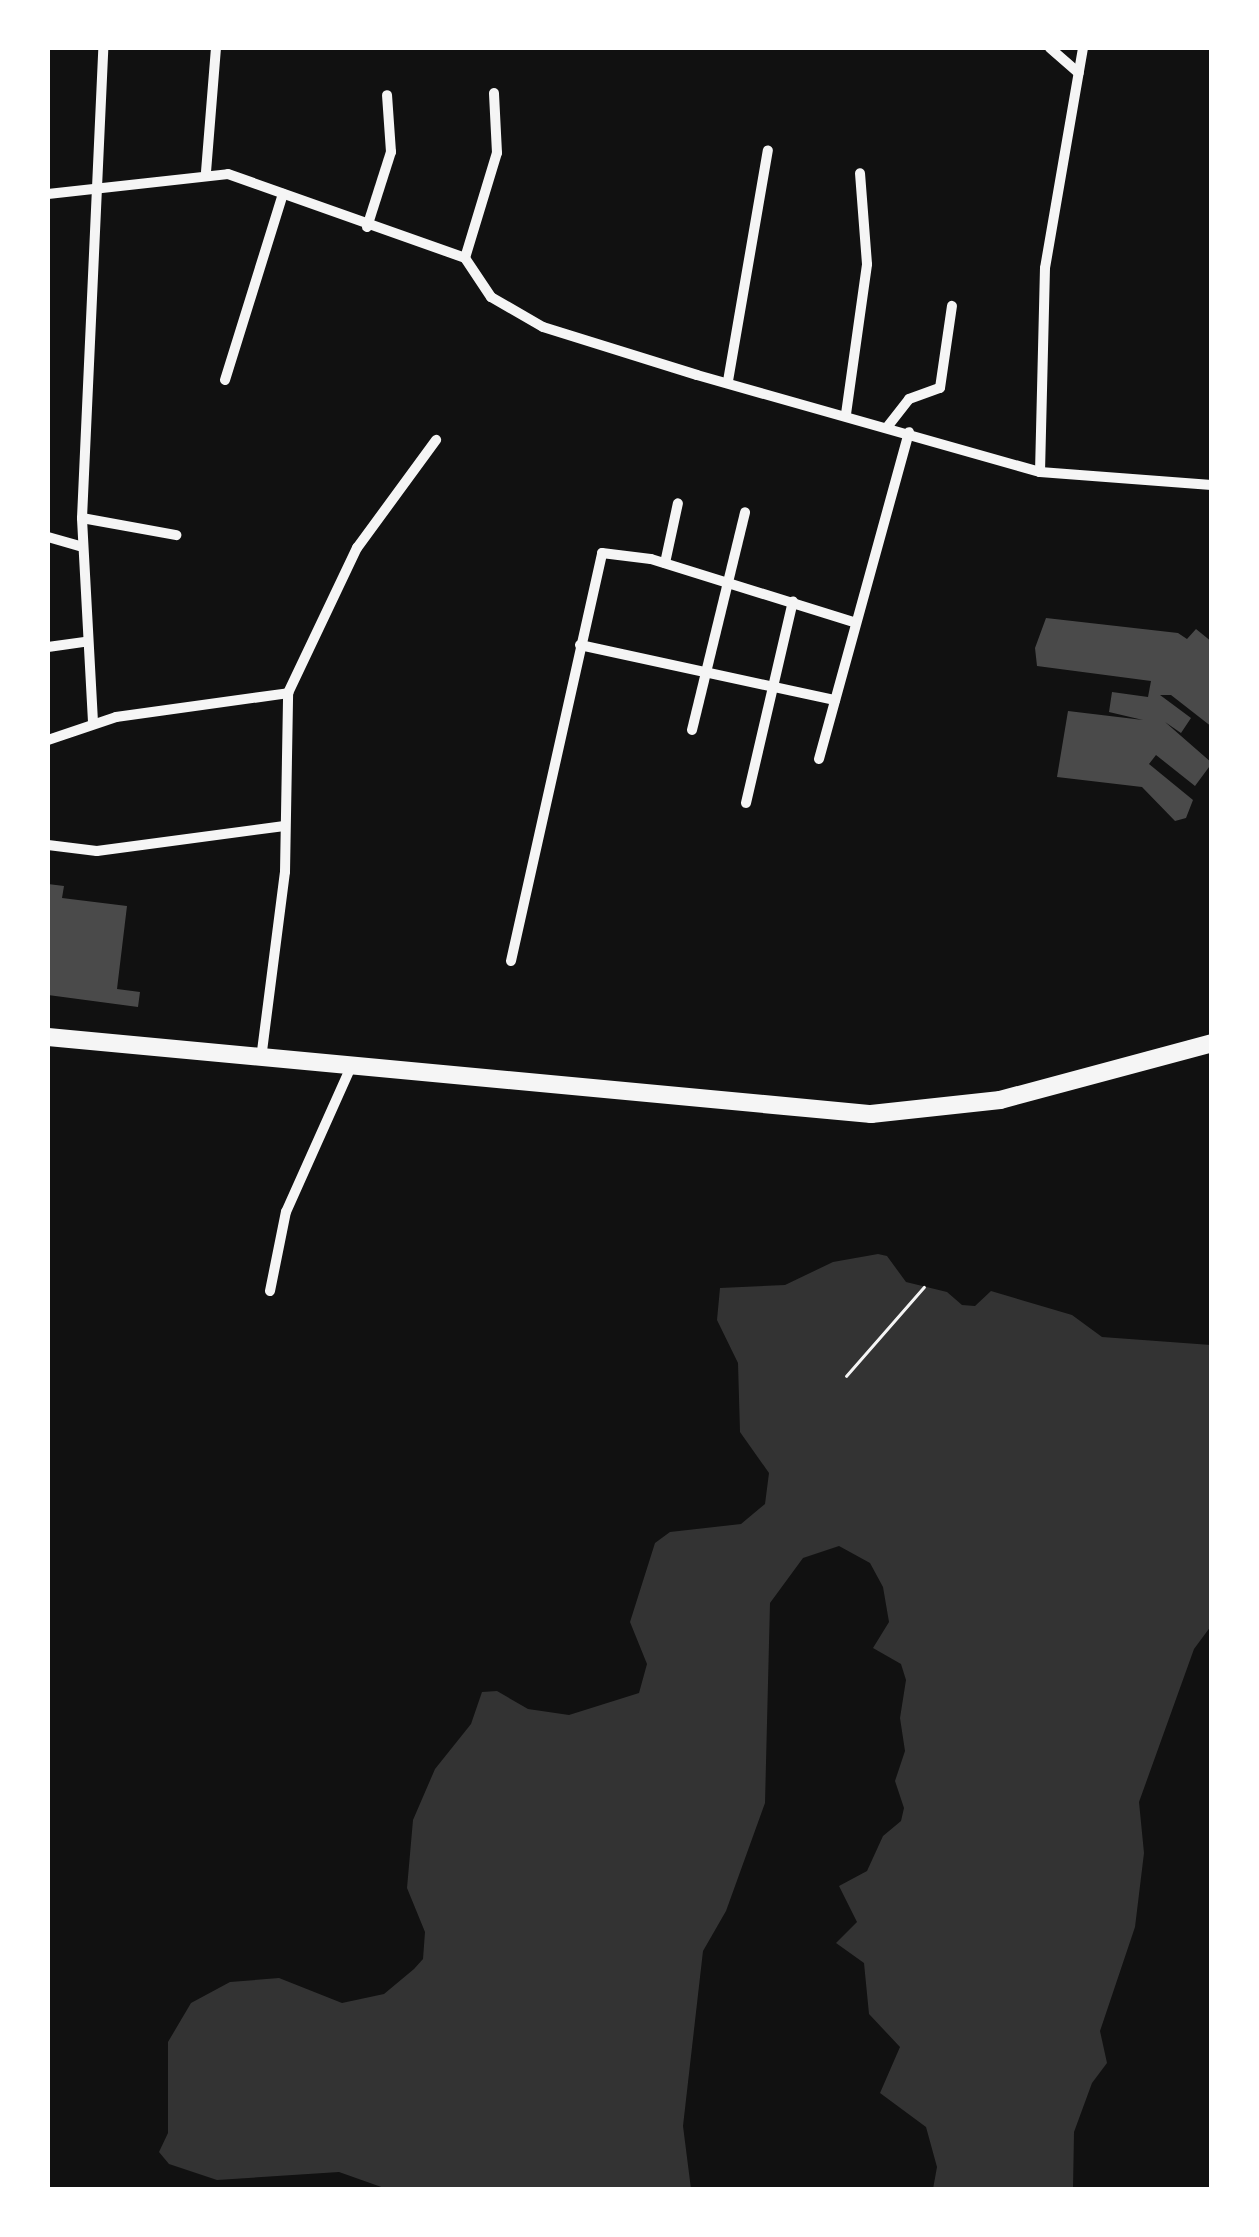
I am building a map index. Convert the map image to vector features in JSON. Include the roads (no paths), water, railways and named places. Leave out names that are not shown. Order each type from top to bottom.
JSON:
[{"type":"highway","points":[[48,1037],[350,1070],[909,1113],[1047,1090],[1212,1043]]},
{"type":"street","points":[[93,722],[85,642],[82,518],[85,368],[100,188],[103,48]]},
{"type":"street","points":[[206,172],[216,48]]},
{"type":"street","points":[[1050,48],[1079,74]]},
{"type":"street","points":[[1040,472],[1045,268],[1084,48]]},
{"type":"street","points":[[465,258],[497,153],[494,92]]},
{"type":"street","points":[[368,226],[390,152],[387,95]]},
{"type":"street","points":[[728,381],[768,150]]},
{"type":"street","points":[[48,194],[206,172],[282,194],[465,258],[492,296],[543,327],[1040,472],[1212,485]]},
{"type":"street","points":[[846,414],[867,264],[860,173]]},
{"type":"street","points":[[225,380],[282,194]]},
{"type":"street","points":[[888,426],[909,399],[940,388],[952,306]]},
{"type":"street","points":[[819,759],[909,432]]},
{"type":"street","points":[[261,1060],[281,916],[288,693],[357,548],[436,440]]},
{"type":"street","points":[[665,563],[678,503]]},
{"type":"street","points":[[692,730],[745,512]]},
{"type":"street","points":[[82,518],[176,535]]},
{"type":"street","points":[[48,537],[82,547]]},
{"type":"street","points":[[511,961],[605,550],[665,563],[854,622]]},
{"type":"street","points":[[746,804],[793,602]]},
{"type":"street","points":[[48,647],[85,642]]},
{"type":"street","points":[[580,646],[774,683],[835,700]]},
{"type":"street","points":[[48,740],[93,722],[222,698],[288,693]]},
{"type":"street","points":[[48,845],[97,852],[284,826]]},
{"type":"street","points":[[270,1291],[286,1212],[350,1070]]}]
